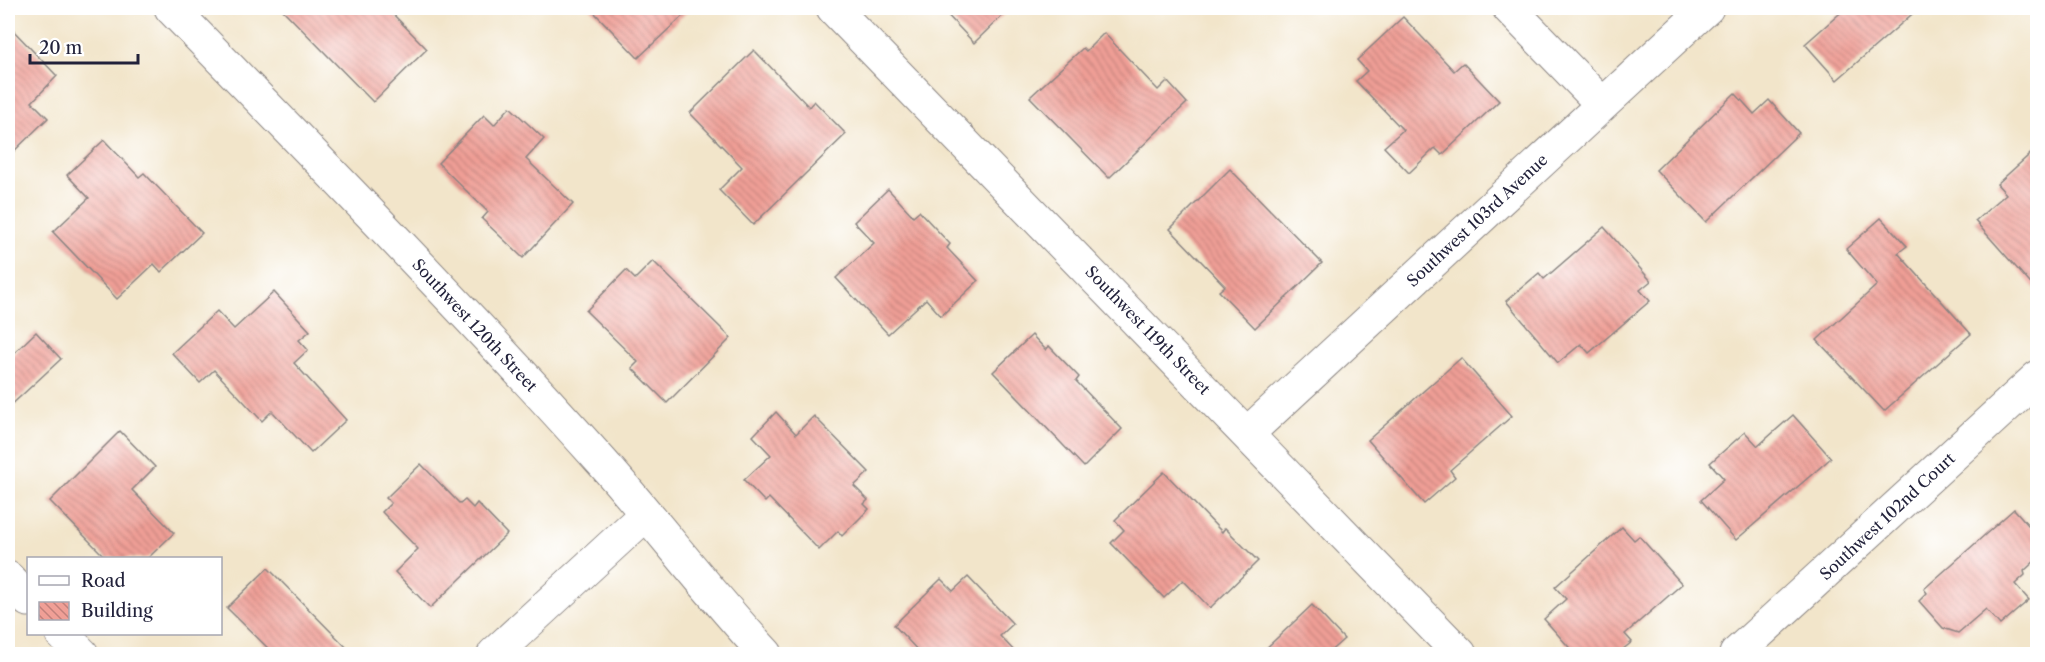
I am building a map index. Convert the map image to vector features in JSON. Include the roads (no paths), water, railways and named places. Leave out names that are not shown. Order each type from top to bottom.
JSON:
[{"type":"street","name":"Southwest 120th Street","points":[[171,8],[380,223],[601,461],[707,589],[766,654]]},
{"type":"street","name":"Southwest 119th Street","points":[[833,8],[1460,654]]},
{"type":"street","points":[[1509,8],[1602,104]]},
{"type":"street","name":"Southwest 103rd Avenue","points":[[1248,433],[1707,8]]},
{"type":"street","name":"Southwest 102nd Court","points":[[1736,654],[2036,381]]},
{"type":"street","points":[[494,654],[646,514]]},
{"type":"street","points":[[8,578],[27,599]]},
{"type":"street","points":[[64,635],[82,654]]}]
